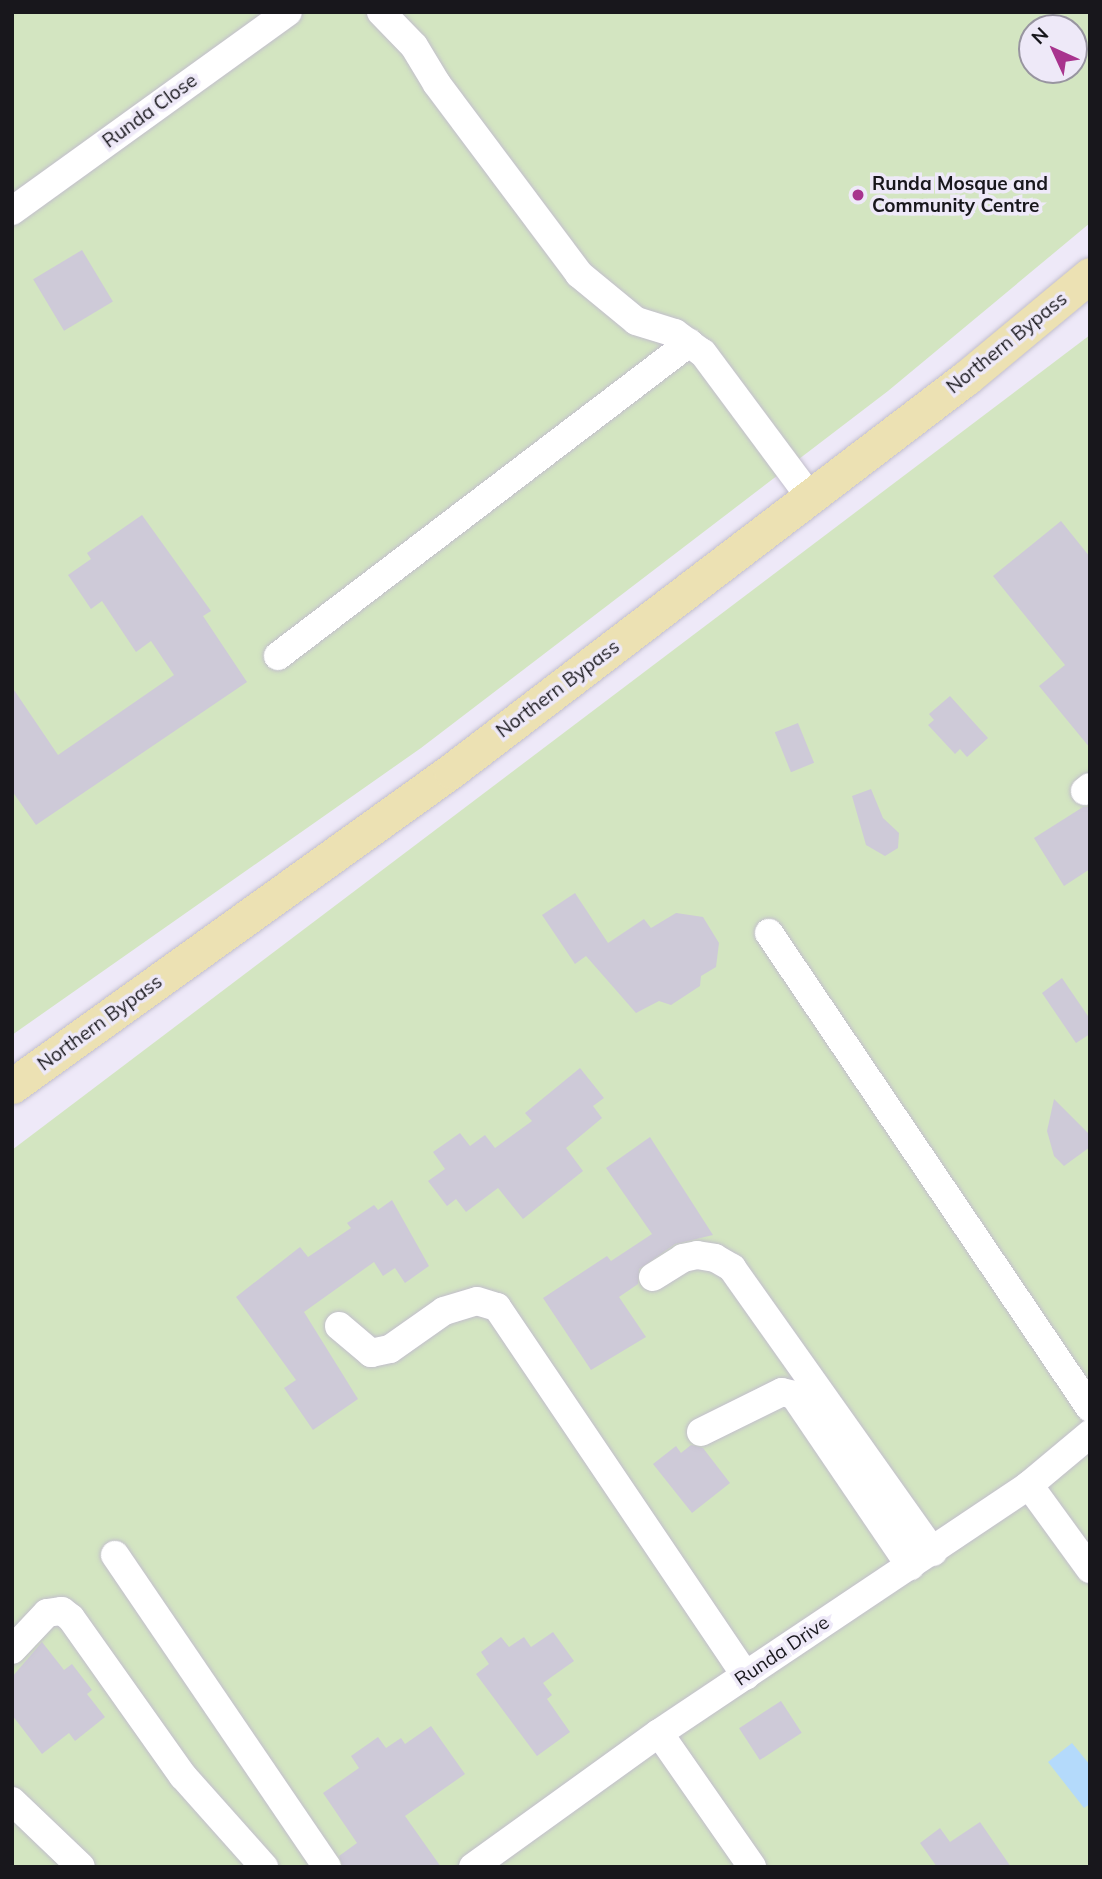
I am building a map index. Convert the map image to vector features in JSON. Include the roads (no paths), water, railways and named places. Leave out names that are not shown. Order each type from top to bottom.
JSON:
[{"type":"main road","name":"Northern Bypass","points":[[12,1086],[451,771],[966,378],[1090,275]]},
{"type":"street","name":"Runda Close","points":[[12,211],[288,12]]},
{"type":"street","points":[[381,12],[414,46],[437,84],[579,274],[636,321],[675,333],[703,353],[810,497]]},
{"type":"street","points":[[278,656],[689,343]]},
{"type":"street","points":[[769,933],[1090,1408]]},
{"type":"street","points":[[653,1277],[683,1258],[697,1255],[715,1258],[732,1268],[921,1559]]},
{"type":"street","points":[[339,1326],[371,1353],[390,1349],[444,1311],[477,1301],[497,1307],[746,1676]]},
{"type":"street","points":[[701,1432],[782,1392],[794,1395],[921,1559]]},
{"type":"street","name":"Runda Drive","points":[[473,1867],[659,1733],[1028,1485],[1090,1434]]},
{"type":"street","points":[[1028,1485],[1090,1569]]},
{"type":"street","points":[[114,1555],[327,1867]]},
{"type":"street","points":[[12,1650],[47,1613],[62,1611],[71,1618],[183,1776],[264,1867]]},
{"type":"street","points":[[659,1733],[752,1867]]},
{"type":"street","points":[[12,1801],[81,1867]]},
{"type":"water","points":[[1072,1743],[1090,1765],[1090,1804],[1084,1808],[1048,1762]]},
{"type":"place","name":"Runda Mosque and Community Centre","points":[[858,195]]}]
